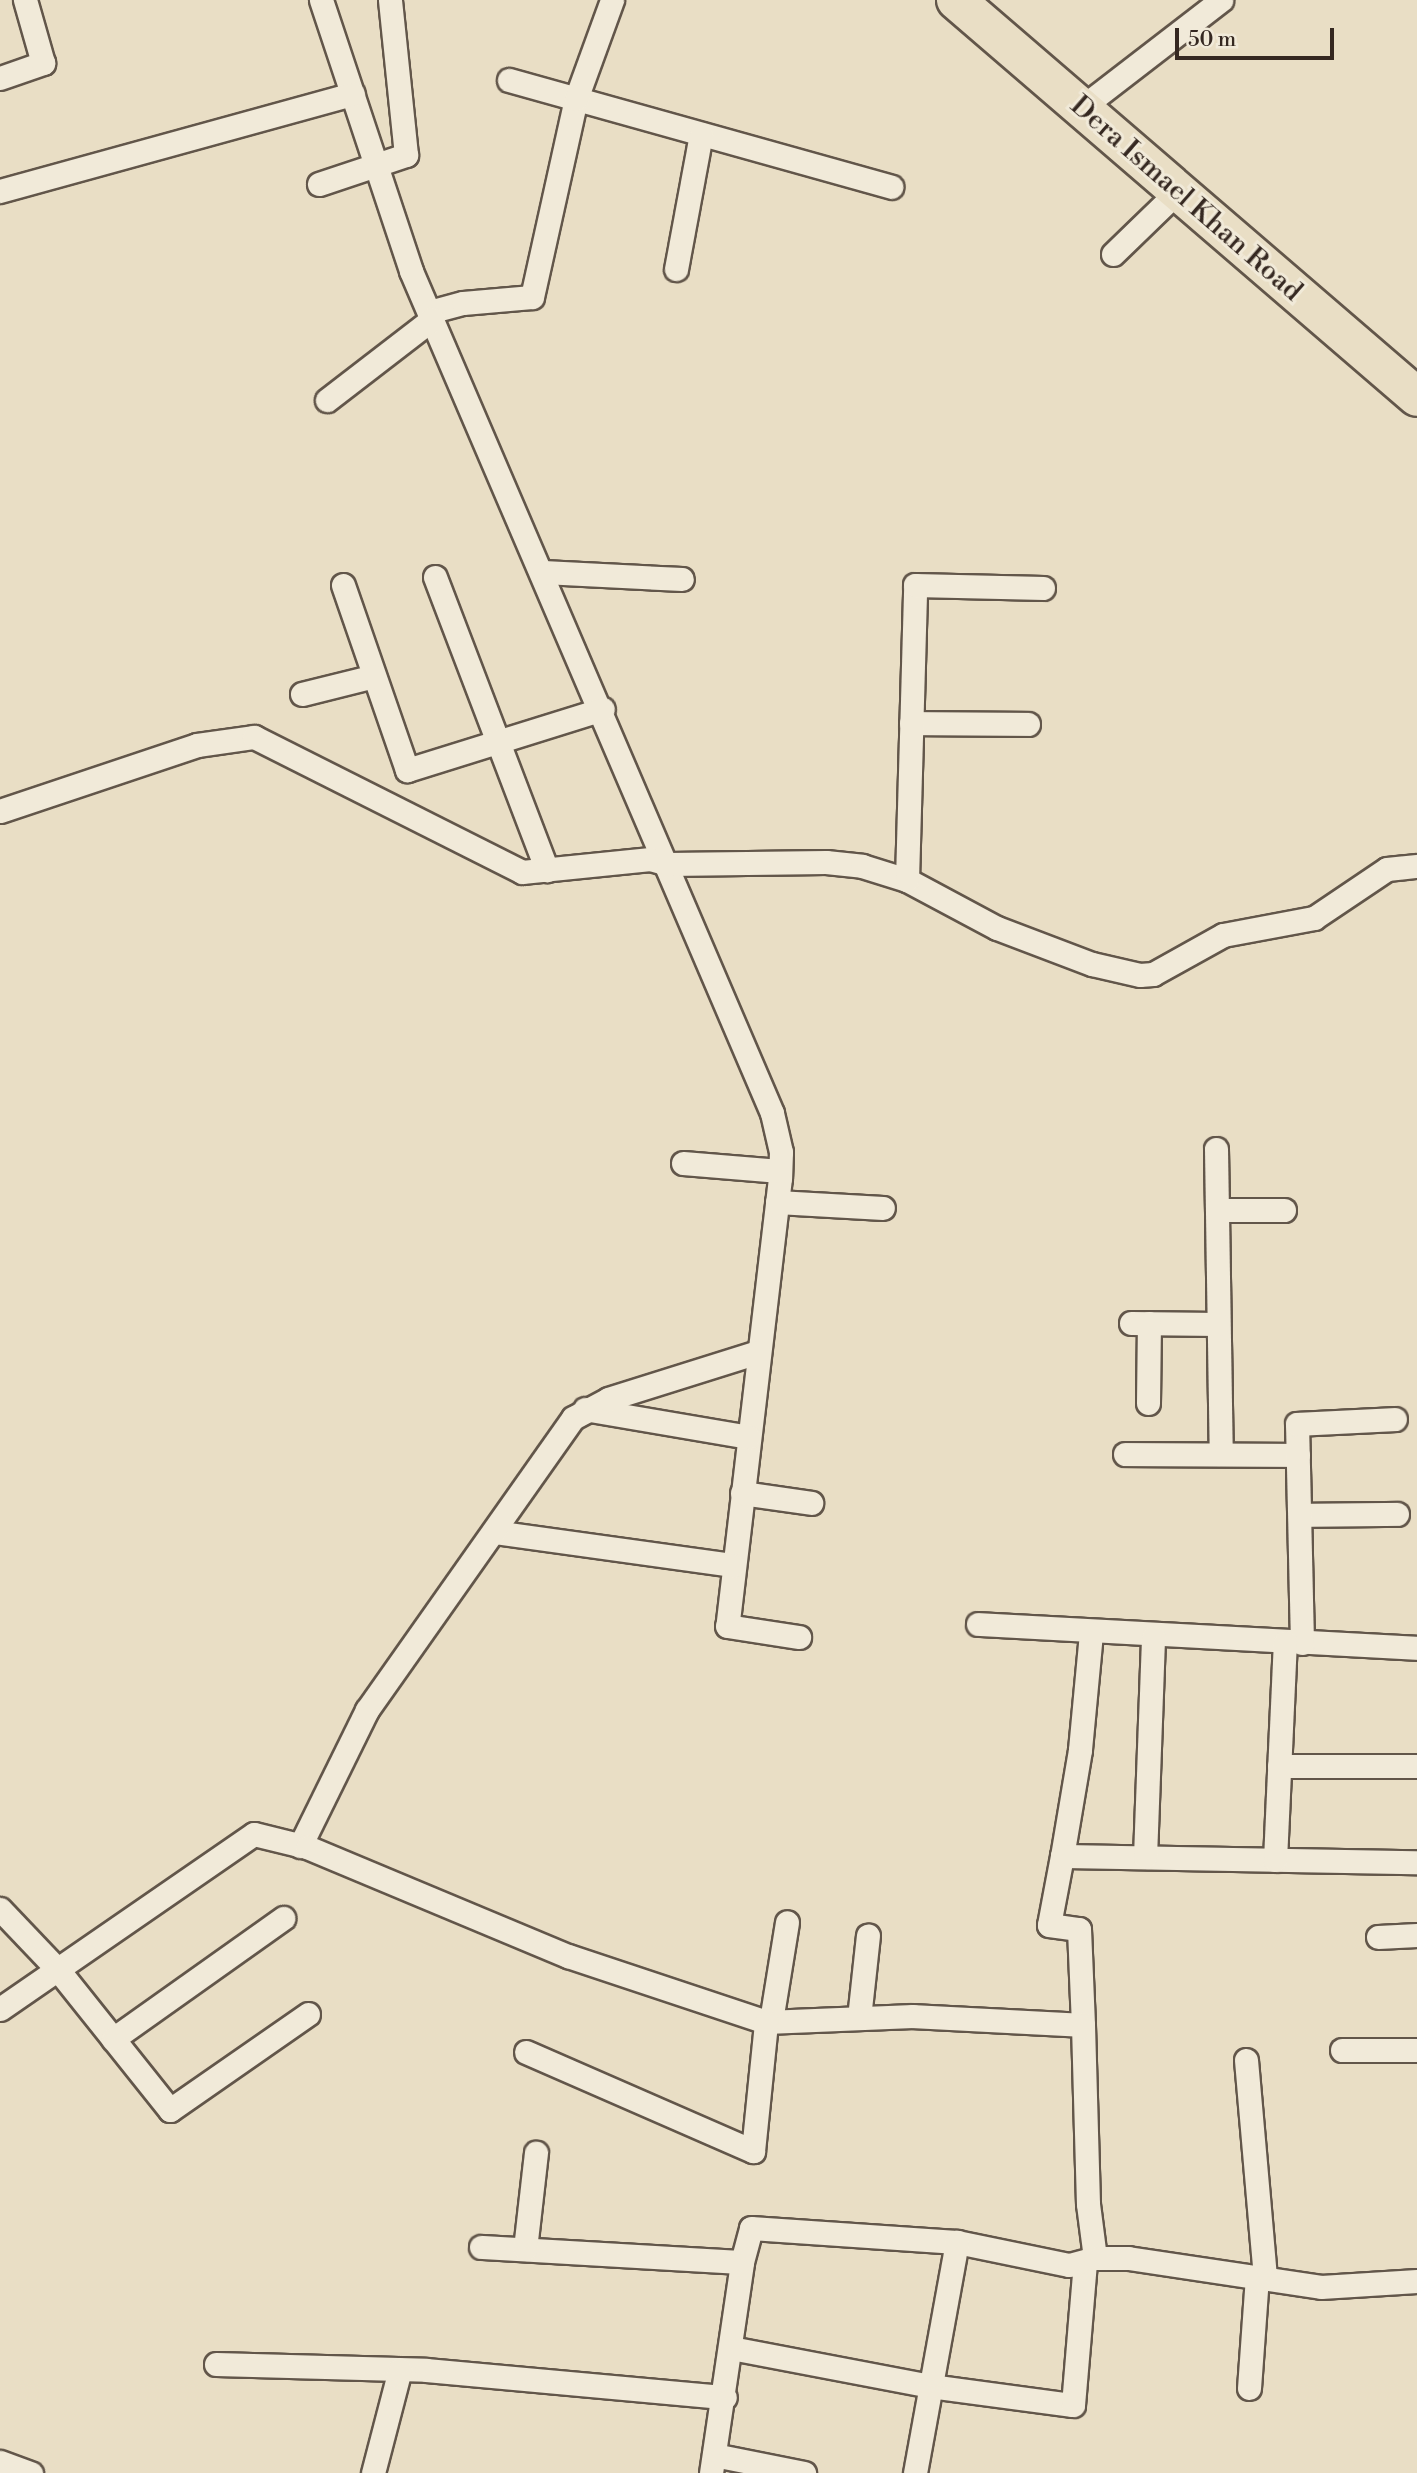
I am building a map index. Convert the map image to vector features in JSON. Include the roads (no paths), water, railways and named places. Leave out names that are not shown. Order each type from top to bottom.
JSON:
[{"type":"highway","name":"Dera Ismael Khan Road","points":[[956,0],[1178,191],[1412,385]]},
{"type":"street","points":[[0,78],[43,63],[25,0]]},
{"type":"street","points":[[321,0],[411,271],[603,709],[772,1113],[781,1152],[780,1171],[727,1626],[799,1637]]},
{"type":"street","points":[[319,184],[406,155],[390,0]]},
{"type":"street","points":[[327,400],[430,316],[463,303],[532,297],[576,99],[612,0]]},
{"type":"street","points":[[1081,108],[1221,0]]},
{"type":"street","points":[[509,80],[891,187]]},
{"type":"street","points":[[0,191],[353,94]]},
{"type":"street","points":[[676,269],[701,134]]},
{"type":"street","points":[[1113,254],[1178,191]]},
{"type":"street","points":[[543,572],[682,579]]},
{"type":"street","points":[[436,577],[547,870]]},
{"type":"street","points":[[907,880],[915,585],[1043,588]]},
{"type":"street","points":[[343,586],[407,770],[603,709]]},
{"type":"street","points":[[302,694],[374,676]]},
{"type":"street","points":[[911,723],[1028,724]]},
{"type":"street","points":[[0,811],[197,745],[254,737],[509,868],[530,873],[619,860],[668,864],[827,862],[907,880],[997,929],[1092,964],[1140,975],[1153,974],[1223,936],[1314,918],[1387,869],[1417,866]]},
{"type":"street","points":[[1216,1149],[1221,1454]]},
{"type":"street","points":[[684,1163],[780,1171]]},
{"type":"street","points":[[777,1202],[883,1208]]},
{"type":"street","points":[[1217,1210],[1284,1210]]},
{"type":"street","points":[[1148,1403],[1140,1323],[1219,1324]]},
{"type":"street","points":[[300,1846],[367,1710],[573,1418],[585,1409],[758,1352]]},
{"type":"street","points":[[585,1409],[749,1437]]},
{"type":"street","points":[[1275,1860],[1279,1766],[1293,1643],[1300,1515],[1297,1424],[1395,1419]]},
{"type":"street","points":[[1125,1454],[1298,1455]]},
{"type":"street","points":[[742,1493],[811,1503]]},
{"type":"street","points":[[1300,1515],[1397,1514]]},
{"type":"street","points":[[494,1532],[733,1566]]},
{"type":"street","points":[[978,1625],[1153,1637],[1417,1648]]},
{"type":"street","points":[[731,2348],[930,2386],[1073,2406],[1090,2259],[1079,1929],[1049,1925],[1080,1750],[1091,1633]]},
{"type":"street","points":[[1145,1857],[1153,1637]]},
{"type":"street","points":[[1279,1766],[1417,1766]]},
{"type":"street","points":[[0,2009],[254,1834],[300,1846],[568,1956],[769,2022],[913,2016],[1083,2025]]},
{"type":"street","points":[[1062,1856],[1417,1862]]},
{"type":"street","points":[[0,1909],[58,1971],[170,2110],[308,2014]]},
{"type":"street","points":[[113,2039],[283,1919]]},
{"type":"street","points":[[526,2052],[753,2151],[769,2022],[787,1922]]},
{"type":"street","points":[[859,2018],[869,1935]]},
{"type":"street","points":[[1378,1937],[1417,1935]]},
{"type":"street","points":[[1342,2050],[1417,2050]]},
{"type":"street","points":[[1246,2060],[1261,2278],[1249,2388]]},
{"type":"street","points":[[525,2249],[536,2153]]},
{"type":"street","points":[[804,2473],[713,2464],[725,2397],[742,2262],[751,2228],[957,2242],[1069,2265],[1090,2259],[1140,2260],[1321,2287],[1417,2281]]},
{"type":"street","points":[[915,2473],[957,2242]]},
{"type":"street","points":[[481,2247],[742,2262]]},
{"type":"street","points":[[216,2364],[400,2369],[725,2397]]},
{"type":"street","points":[[373,2473],[400,2369]]},
{"type":"street","points":[[0,2462],[31,2473]]}]
